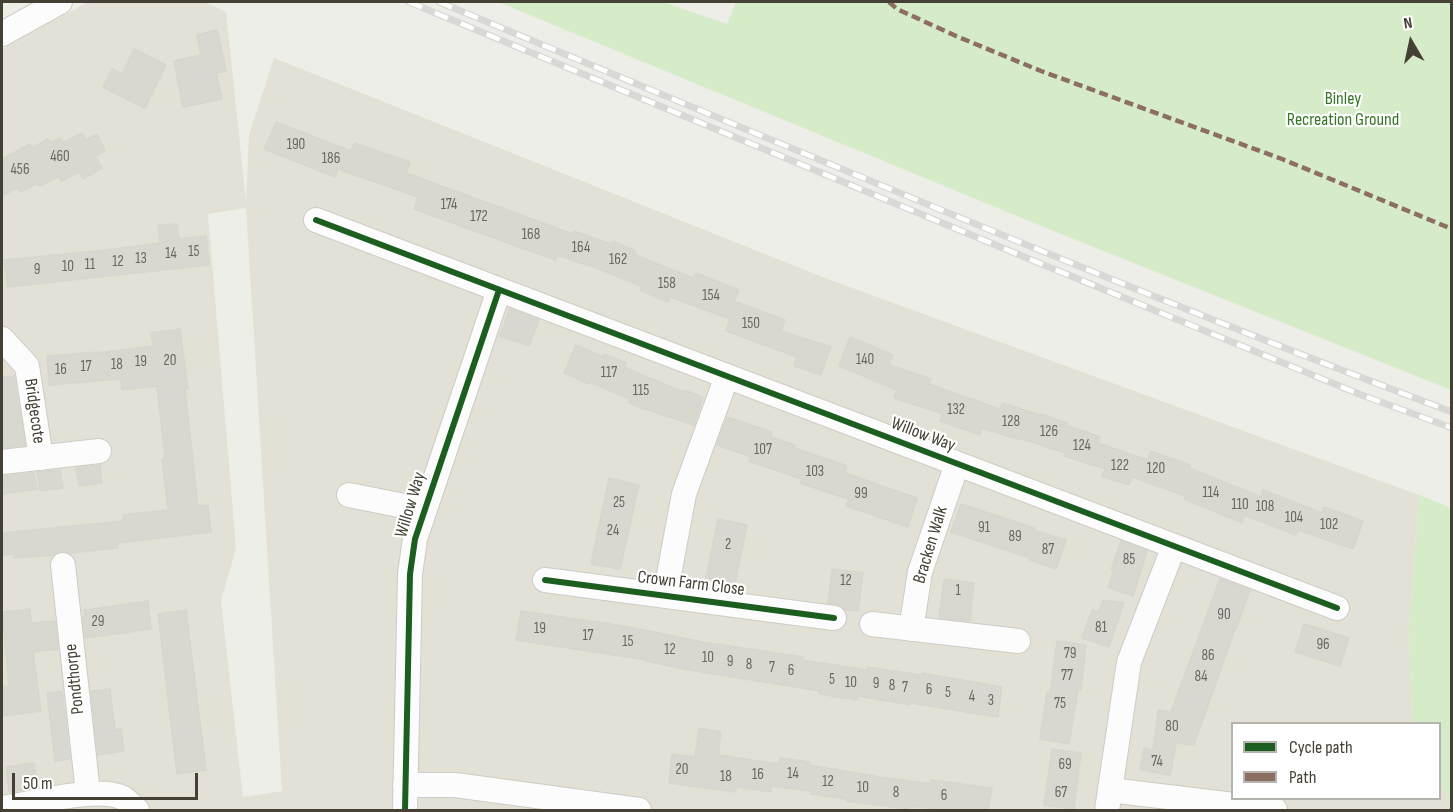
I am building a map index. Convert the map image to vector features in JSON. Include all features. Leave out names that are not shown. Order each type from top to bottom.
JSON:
[{"type":"street","points":[[2,34],[60,2]]},
{"type":"street","name":"Willow Way","points":[[316,220],[1337,608]]},
{"type":"street","name":"Willow Way","points":[[405,810],[410,574],[415,540],[499,290]]},
{"type":"street","name":"Bridgecote","points":[[2,339],[27,366],[40,458]]},
{"type":"street","name":"Crown Farm Close","points":[[666,596],[684,494],[727,376]]},
{"type":"street","name":"Bridgecote","points":[[2,462],[99,451]]},
{"type":"street","name":"Bracken Walk","points":[[911,628],[920,572],[957,464]]},
{"type":"street","name":"Willow Way","points":[[349,495],[424,510]]},
{"type":"street","points":[[1174,546],[1129,662],[1108,800],[1275,810]]},
{"type":"street","name":"Pondthorpe","points":[[63,566],[88,793]]},
{"type":"street","name":"Crown Farm Close","points":[[545,580],[834,618]]},
{"type":"street","points":[[872,624],[1018,641]]},
{"type":"street","points":[[405,785],[455,785],[639,810]]},
{"type":"street","points":[[4,808],[88,793],[109,793],[124,798],[137,810]]},
{"type":"shaded area","points":[[88,2],[205,2],[226,12],[246,202],[249,135],[274,58],[825,278],[1419,495],[1409,628],[1412,722],[1231,722],[1231,800],[1441,800],[1441,784],[1451,810],[2,810],[2,49]],"holes":[[[246,208],[282,791],[243,797],[221,601],[236,548],[208,214]]]},
{"type":"green space","name":"Binley Recreation Ground","points":[[498,2],[663,2],[727,24],[736,2],[1451,2],[1451,390],[1046,228]]},
{"type":"green space","points":[[1419,495],[1451,508],[1451,807],[1441,784],[1441,722],[1412,722],[1409,628]]},
{"type":"building","points":[[217,30],[226,71],[216,73],[222,99],[183,107],[174,61],[201,55],[197,35]]},
{"type":"building","points":[[134,49],[166,65],[145,108],[103,87],[112,69],[122,74]]},
{"type":"building","points":[[276,122],[351,151],[354,143],[410,162],[406,173],[573,234],[574,231],[611,244],[613,241],[636,251],[634,254],[693,278],[696,273],[739,290],[734,301],[785,320],[781,331],[831,347],[821,375],[794,366],[797,357],[726,331],[730,319],[670,297],[668,302],[640,290],[641,286],[589,265],[557,255],[555,260],[414,209],[418,197],[338,169],[335,177],[264,149]]},
{"type":"building","points":[[82,133],[86,140],[97,134],[105,150],[95,156],[102,168],[83,179],[79,172],[61,181],[59,176],[40,186],[38,183],[20,192],[18,187],[2,196],[2,159],[30,144],[32,148],[48,139],[50,143],[60,138],[63,143]]},
{"type":"building","points":[[177,224],[179,239],[206,236],[209,265],[8,287],[4,260],[160,243],[158,225]]},
{"type":"building","points":[[510,309],[539,320],[529,346],[500,336]]},
{"type":"building","points":[[180,329],[188,389],[185,389],[198,506],[208,505],[211,532],[118,543],[118,548],[70,553],[62,551],[54,555],[14,558],[14,554],[2,555],[2,533],[123,521],[123,515],[168,510],[157,386],[122,390],[120,379],[49,385],[47,356],[98,353],[153,346],[151,333]]},
{"type":"building","points":[[850,337],[893,355],[889,365],[931,379],[929,384],[1000,409],[1002,403],[1067,423],[1066,425],[1100,437],[1098,443],[1148,460],[1151,451],[1190,465],[1189,468],[1261,497],[1263,490],[1322,513],[1324,507],[1363,521],[1353,549],[1298,530],[1296,535],[1244,515],[1242,523],[1184,499],[1185,496],[1132,477],[1129,485],[1102,476],[1105,469],[1064,456],[1065,453],[982,428],[980,435],[940,421],[943,414],[894,398],[897,390],[839,366]]},
{"type":"building","points":[[576,345],[603,357],[604,354],[626,363],[624,367],[683,392],[684,390],[703,397],[694,425],[629,403],[630,399],[564,373]]},
{"type":"building","points":[[14,376],[25,445],[2,448],[2,378]]},
{"type":"building","points":[[727,417],[772,432],[771,437],[795,445],[794,448],[847,466],[845,473],[917,498],[908,527],[846,506],[848,499],[800,483],[801,479],[749,461],[751,457],[717,445]]},
{"type":"building","points":[[100,465],[102,483],[79,486],[76,468]]},
{"type":"building","points":[[60,470],[63,488],[40,491],[37,472]]},
{"type":"building","points":[[34,473],[37,489],[2,494],[2,476]]},
{"type":"building","points":[[609,478],[639,485],[620,569],[591,564]]},
{"type":"building","points":[[961,504],[1066,540],[1056,569],[951,532]]},
{"type":"building","points":[[718,519],[747,525],[735,583],[706,578]]},
{"type":"building","points":[[1121,541],[1147,551],[1133,596],[1108,587]]},
{"type":"building","points":[[832,569],[863,573],[858,611],[845,610],[842,606],[828,603]]},
{"type":"building","points":[[944,579],[974,583],[970,621],[939,618]]},
{"type":"building","points":[[1220,579],[1250,590],[1194,745],[1176,743],[1170,775],[1140,770],[1144,748],[1153,750],[1158,710],[1171,712]]},
{"type":"building","points":[[1103,600],[1124,603],[1109,647],[1082,638],[1092,610],[1099,612]]},
{"type":"building","points":[[148,601],[151,629],[85,638],[84,610]]},
{"type":"building","points":[[30,609],[31,623],[55,621],[58,649],[33,652],[41,711],[2,716],[2,687],[9,686],[2,612]]},
{"type":"building","points":[[186,610],[206,770],[177,774],[158,614]]},
{"type":"building","points":[[521,611],[803,657],[802,660],[868,670],[868,667],[921,675],[922,673],[1002,687],[998,717],[858,696],[857,700],[819,694],[820,691],[516,640]]},
{"type":"building","points":[[1304,624],[1349,638],[1340,666],[1295,652]]},
{"type":"building","points":[[1057,641],[1086,645],[1081,690],[1078,689],[1069,744],[1040,739],[1047,692],[1050,693]]},
{"type":"building","points":[[110,689],[115,730],[121,729],[124,751],[98,755],[91,691]]},
{"type":"building","points":[[62,691],[70,759],[55,761],[47,693]]},
{"type":"building","points":[[699,728],[721,732],[718,755],[779,764],[780,758],[880,777],[930,784],[931,780],[992,788],[988,810],[943,810],[910,806],[909,809],[846,801],[846,799],[811,794],[811,791],[771,786],[771,792],[736,787],[736,792],[669,783],[672,754],[695,757]]},
{"type":"building","points":[[1052,749],[1081,753],[1074,809],[1044,805]]},
{"type":"building","points":[[34,763],[38,787],[9,792],[6,767]]},
{"type":"railway","points":[[409,2],[1359,394],[1452,428]]},
{"type":"railway","points":[[439,2],[1070,263],[1452,412]]},
{"type":"marked path","points":[[889,2],[897,9],[956,36],[1041,71],[1282,159],[1452,229]]},
{"type":"cycle path","points":[[316,220],[1337,608]]},
{"type":"cycle path","points":[[405,810],[410,574],[415,539],[499,290]]},
{"type":"cycle path","points":[[545,580],[834,618]]}]
